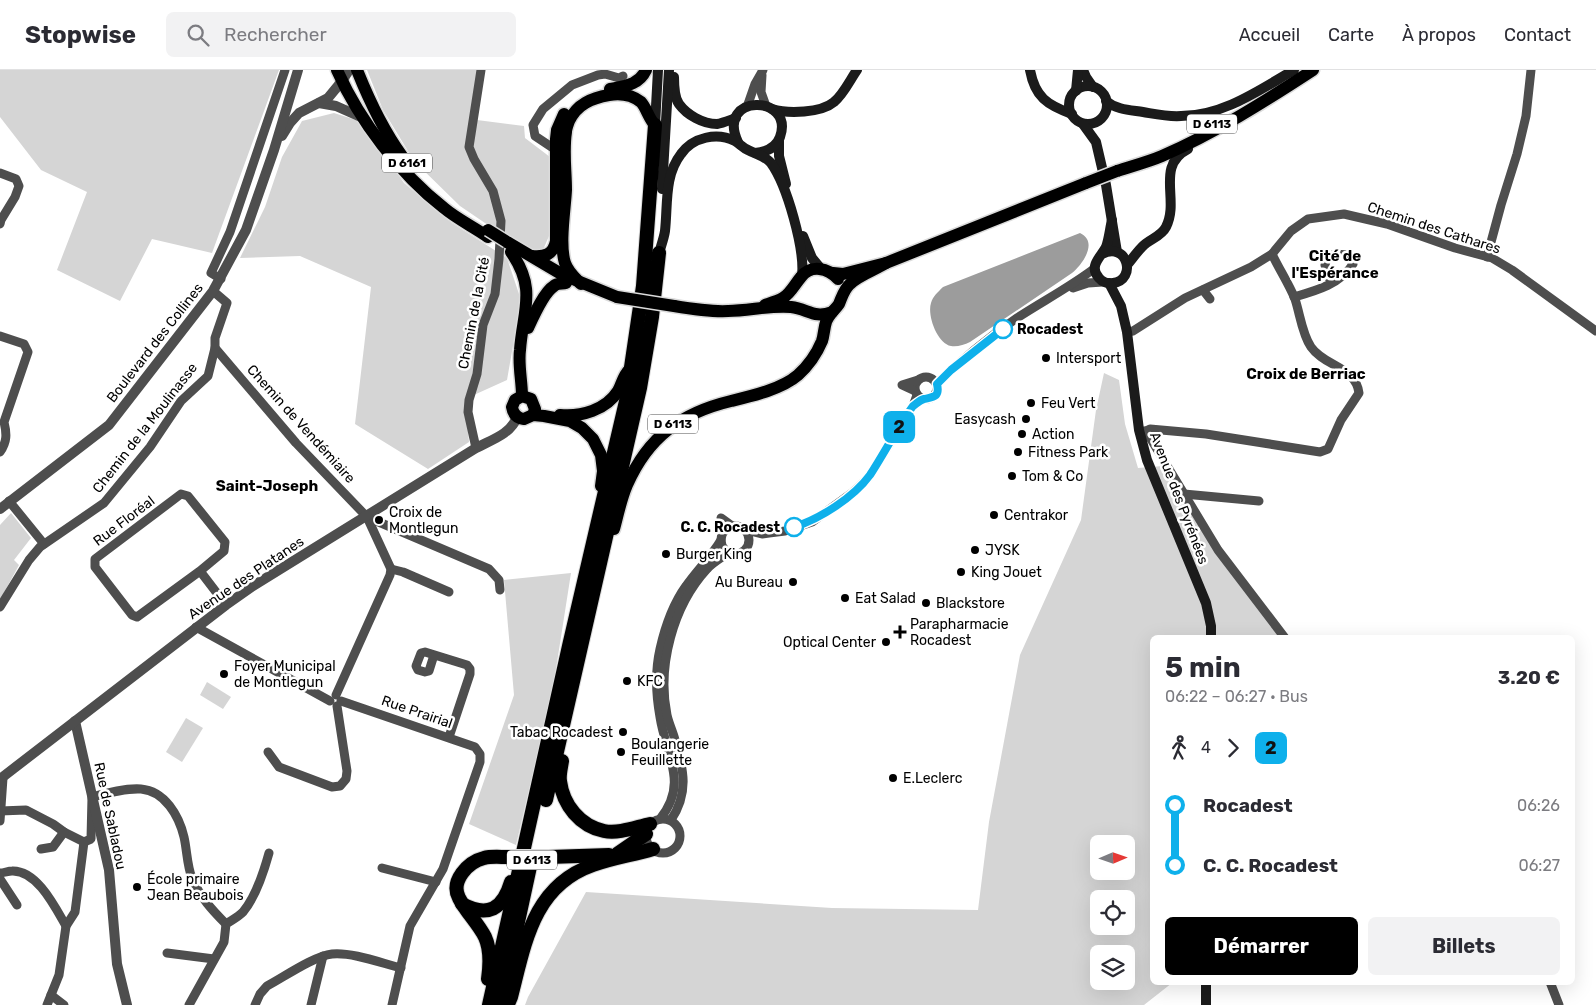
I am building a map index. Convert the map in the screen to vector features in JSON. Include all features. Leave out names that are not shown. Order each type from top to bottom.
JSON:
[{"type":"highway","name":"D 6113","points":[[489,1005],[626,401],[643,286],[655,125]]},
{"type":"highway","name":"D 6113","points":[[500,1005],[640,388],[652,317],[658,253]]},
{"type":"highway","points":[[565,716],[560,781],[566,801],[574,814],[587,825],[605,831],[652,826]]},
{"type":"highway","points":[[462,904],[478,911],[490,911],[500,904],[508,892],[536,800]]},
{"type":"highway","points":[[617,854],[636,842],[652,826]]},
{"type":"highway","points":[[508,1005],[528,933],[546,897],[569,876],[592,865],[653,849]]},
{"type":"highway","points":[[483,1005],[490,965],[489,950],[485,938],[457,896],[457,881],[464,870],[472,863],[484,858],[635,854]]},
{"type":"main road","name":"D 6161","points":[[357,70],[368,99],[394,145],[418,176],[488,234]]},
{"type":"main road","points":[[532,256],[543,257],[549,254],[554,249],[556,241],[560,120],[572,103],[593,93],[632,84],[639,80],[646,70]]},
{"type":"main road","name":"D 6113","points":[[655,125],[658,70]]},
{"type":"main road","name":"D 6113","points":[[658,253],[668,70]]},
{"type":"main road","points":[[673,70],[674,90],[678,103],[687,113],[716,124],[736,118]]},
{"type":"main road","points":[[803,309],[796,298],[803,261],[800,240],[780,179],[770,162],[755,153],[745,150],[738,142],[734,135],[734,126],[740,112],[756,104],[781,112],[800,112],[827,106],[836,101],[857,70]]},
{"type":"main road","points":[[1030,70],[1032,83],[1043,100],[1072,114]]},
{"type":"main road","points":[[1078,70],[1074,92],[1069,104],[1076,120],[1083,124],[1096,142],[1106,185],[1117,252]]},
{"type":"main road","points":[[1083,70],[1093,87],[1102,92],[1106,101],[1106,111],[1100,120],[1096,142]]},
{"type":"main road","points":[[1106,101],[1119,109],[1158,115],[1180,117],[1199,115],[1238,102],[1294,70]]},
{"type":"main road","name":"D 6113","points":[[1118,171],[1235,112],[1302,70]]},
{"type":"main road","name":"D 6113","points":[[827,271],[843,274],[886,263],[1086,183],[1160,157],[1199,138],[1273,96],[1313,70]]},
{"type":"main road","name":"D 6161","points":[[339,76],[364,118],[394,159],[419,186],[444,208],[566,283]]},
{"type":"main road","points":[[1049,104],[1062,100],[1081,88],[1093,87]]},
{"type":"main road","points":[[617,297],[581,284],[569,273],[564,262],[566,191],[560,144],[573,115],[587,100],[596,97],[620,93],[633,97],[643,104],[649,118],[655,125]]},
{"type":"main road","points":[[1127,265],[1143,246],[1160,235],[1166,228],[1171,207],[1170,173],[1172,163],[1178,156],[1216,135],[1273,96]]},
{"type":"main road","points":[[769,108],[779,118],[782,128]]},
{"type":"main road","points":[[520,349],[532,317],[549,289],[556,284],[566,283],[585,290],[617,297],[700,311],[789,307],[803,309],[815,315],[832,312],[842,297],[842,287],[839,280],[812,258],[793,208],[779,156],[779,141],[782,128],[790,118],[800,112]]},
{"type":"main road","points":[[1083,124],[1100,120]]},
{"type":"main road","points":[[658,253],[665,233],[671,169],[681,153],[692,141],[704,138],[729,138],[738,142]]},
{"type":"main road","points":[[755,153],[764,152],[772,148],[779,141]]},
{"type":"main road","points":[[1102,254],[1112,251],[1117,252],[1126,260],[1126,274],[1123,278],[1114,283],[1106,282],[1099,278],[1095,268],[1095,263],[1106,246],[1112,220]]},
{"type":"main road","name":"D 6161","points":[[508,247],[532,256],[581,284]]},
{"type":"main road","points":[[508,247],[520,265],[526,290],[527,308],[520,349],[519,368],[522,396]]},
{"type":"main road","name":"D 6113","points":[[842,297],[851,283],[886,263]]},
{"type":"main road","points":[[751,310],[783,298],[811,270],[827,271]]},
{"type":"main road","name":"Avenue des Pyrénées","points":[[1123,278],[1121,306],[1127,332],[1147,460],[1206,603],[1211,635]]},
{"type":"main road","name":"Avenue des Pyrénées","points":[[1106,282],[1121,306]]},
{"type":"main road","name":"D 6113","points":[[589,610],[626,487],[640,460],[658,437],[673,424],[695,413],[721,403],[753,396],[798,375],[812,359],[822,340],[826,322],[832,312]]},
{"type":"main road","name":"D 6113","points":[[534,410],[570,416],[595,410],[616,394],[625,374],[632,367]]},
{"type":"main road","points":[[522,396],[529,398],[534,410],[524,419],[517,417],[512,407],[516,400],[522,396]]},
{"type":"main road","name":"D 6113","points":[[534,410],[570,421],[582,428],[593,439],[601,455],[603,471],[580,579],[569,646]]},
{"type":"main road","points":[[1206,985],[1206,1005]]},
{"type":"street","points":[[221,279],[211,273],[230,232],[285,70]]},
{"type":"street","points":[[274,150],[298,70]]},
{"type":"street","points":[[293,87],[303,70]]},
{"type":"street","points":[[274,150],[290,123],[299,113],[328,98],[339,76],[348,70]]},
{"type":"street","name":"Chemin de la Cité","points":[[476,448],[468,412],[469,400],[477,374],[484,325],[495,294],[501,221],[493,191],[468,147],[481,70]]},
{"type":"street","points":[[1487,257],[1522,135],[1531,70]]},
{"type":"street","points":[[747,107],[762,71]]},
{"type":"street","points":[[762,71],[761,92],[769,108]]},
{"type":"street","points":[[560,144],[537,139],[533,125],[543,109],[564,89],[572,85],[598,75],[605,74],[619,78],[623,76]]},
{"type":"street","points":[[319,103],[336,106],[364,118]]},
{"type":"street","name":"Boulevard des Collines","points":[[0,509],[109,425],[213,291],[246,230],[274,150]]},
{"type":"street","points":[[0,173],[16,179],[19,186],[0,224]]},
{"type":"street","name":"Chemin des Cathares","points":[[1127,332],[1133,331],[1185,298],[1251,267],[1272,254],[1292,231],[1308,218],[1344,214],[1387,224],[1487,257],[1512,270],[1596,332]]},
{"type":"street","points":[[1272,254],[1294,297],[1310,346],[1316,353],[1353,378],[1358,384],[1359,393],[1341,420],[1328,449],[1320,452],[1206,434],[1150,429],[1142,431],[1218,550],[1282,635]]},
{"type":"street","points":[[935,381],[1016,319],[1061,292],[1095,268]]},
{"type":"street","points":[[1061,292],[1088,283],[1106,282]]},
{"type":"street","points":[[1294,297],[1322,289],[1330,283]]},
{"type":"street","points":[[1204,290],[1210,299]]},
{"type":"street","name":"Chemin de la Moulinasse","points":[[0,607],[29,560],[44,544],[104,503],[150,447],[182,401],[208,376],[215,348],[215,338],[227,303],[213,291]]},
{"type":"street","points":[[0,336],[24,344],[28,352],[4,422],[7,433],[5,445],[0,452]]},
{"type":"street","name":"Chemin de Vendémiaire","points":[[215,348],[296,444],[367,517]]},
{"type":"street","points":[[925,377],[935,381],[938,391],[930,399],[918,395],[902,385],[925,377]]},
{"type":"street","points":[[671,820],[680,833],[678,843],[670,851],[664,853],[653,849],[648,845],[652,826],[669,807],[674,792],[674,772],[660,719],[656,686],[660,650],[673,609],[685,587],[713,554],[724,531],[732,526],[742,527],[746,530],[762,534],[785,531],[812,522],[852,493],[868,477],[913,406],[918,395],[918,380]]},
{"type":"street","name":"Avenue des Platanes","points":[[1,779],[196,627],[253,586],[476,448],[504,433],[516,422],[517,417]]},
{"type":"street","name":"Rue Floréal","points":[[181,494],[188,496],[225,542],[224,551],[200,571],[137,617],[132,615],[95,567],[96,560],[181,494]]},
{"type":"street","points":[[1184,494],[1259,501]]},
{"type":"street","points":[[9,501],[44,544]]},
{"type":"street","points":[[268,752],[279,767],[332,787],[340,786],[346,779],[347,771],[336,701],[391,569],[367,517]]},
{"type":"street","points":[[367,517],[490,569],[499,580],[500,590]]},
{"type":"street","points":[[746,530],[749,534],[750,544]]},
{"type":"street","points":[[721,540],[722,546],[728,553],[736,555],[745,551],[762,534]]},
{"type":"street","points":[[652,826],[671,820],[678,810],[684,793],[682,770],[667,715],[665,667],[673,629],[684,603],[708,567],[728,553]]},
{"type":"street","points":[[391,569],[403,572],[449,592]]},
{"type":"street","points":[[200,571],[226,605]]},
{"type":"street","name":"Rue Prairial","points":[[196,627],[336,701],[475,747],[480,754],[480,762],[443,870],[436,882]]},
{"type":"street","points":[[434,655],[468,665],[470,669],[449,738]]},
{"type":"street","name":"Rue de Sabladou","points":[[75,722],[109,870],[117,964],[127,1005]]},
{"type":"street","points":[[0,821],[1,779]]},
{"type":"street","points":[[0,811],[26,810],[84,842],[91,839],[92,796],[140,789],[148,790],[170,805],[176,814],[184,834],[191,877],[207,904],[226,924]]},
{"type":"street","points":[[41,849],[53,847],[64,832]]},
{"type":"street","points":[[47,1005],[59,975],[66,926],[75,912],[84,842]]},
{"type":"street","points":[[189,1005],[224,942],[226,924],[242,912],[248,903],[264,871],[270,853]]},
{"type":"street","points":[[382,868],[436,882],[410,926],[392,1005]]},
{"type":"street","points":[[0,874],[12,871],[26,874],[48,894],[66,926]]},
{"type":"street","points":[[0,879],[17,905]]},
{"type":"street","points":[[167,953],[214,959]]},
{"type":"street","points":[[254,1005],[266,986],[323,956],[334,954],[348,955],[401,968]]},
{"type":"street","points":[[311,1005],[323,956]]},
{"type":"street","points":[[1551,985],[1559,1005]]},
{"type":"street","points":[[51,995],[64,1005]]},
{"type":"shaded area","points":[[0,70],[279,70],[212,253],[152,239],[120,301],[57,270],[87,192],[41,170],[0,117]]},
{"type":"shaded area","points":[[367,70],[477,70],[477,120],[524,126],[525,138],[550,157],[549,236],[543,250],[529,249],[516,244],[460,206],[414,161],[383,110]]},
{"type":"shaded area","points":[[334,113],[356,120],[373,138],[404,183],[452,223],[507,258],[521,300],[507,380],[465,399],[469,442],[428,469],[355,424],[371,287],[300,256],[240,258],[265,207],[282,157],[302,121]]},
{"type":"shaded area","points":[[1080,233],[1086,237],[1088,242],[1087,253],[1080,265],[1072,273],[970,342],[961,346],[951,346],[941,340],[934,328],[930,308],[933,298],[943,287]]},
{"type":"shaded area","points":[[1104,373],[1119,380],[1125,424],[1138,468],[1163,466],[1283,635],[1150,635],[1150,985],[1169,985],[1144,1005],[525,1005],[586,892],[832,908],[978,910],[989,822],[1020,655],[1081,520],[1096,410]]},
{"type":"shaded area","points":[[11,513],[31,538],[14,560],[19,565],[0,600],[0,525]]},
{"type":"shaded area","points":[[571,573],[553,688],[516,845],[469,824],[514,695],[504,580]]},
{"type":"shaded area","points":[[207,682],[231,697],[223,709],[200,695]]},
{"type":"shaded area","points":[[186,718],[203,728],[182,762],[166,752]]},
{"type":"bus line","name":"2","points":[[794,527],[812,522],[852,493],[868,477],[913,406],[923,399],[926,400],[934,397],[938,391],[937,384],[951,370],[1003,329]]},
{"type":"place","name":"Rocadest","points":[[1003,329]]},
{"type":"place","name":"Intersport","points":[[1046,358]]},
{"type":"place","name":"Feu Vert","points":[[1031,403]]},
{"type":"place","name":"Easycash","points":[[1026,419]]},
{"type":"place","name":"Action","points":[[1022,434]]},
{"type":"place","name":"Fitness Park","points":[[1018,452]]},
{"type":"place","name":"Tom & Co","points":[[1012,476]]},
{"type":"place","name":"Centrakor","points":[[994,515]]},
{"type":"place","name":"Croix de Montlegun","points":[[379,520]]},
{"type":"place","name":"C. C. Rocadest","points":[[794,527]]},
{"type":"place","name":"JYSK","points":[[975,550]]},
{"type":"place","name":"Burger King","points":[[666,554]]},
{"type":"place","name":"King Jouet","points":[[961,572]]},
{"type":"place","name":"Au Bureau","points":[[793,582]]},
{"type":"place","name":"Eat Salad","points":[[845,598]]},
{"type":"place","name":"Blackstore","points":[[926,603]]},
{"type":"place","name":"Parapharmacie Rocadest","points":[[900,632]]},
{"type":"place","name":"Optical Center","points":[[886,642]]},
{"type":"place","name":"Foyer Municipal de Montlegun","points":[[224,674]]},
{"type":"place","name":"KFC","points":[[627,681]]},
{"type":"place","name":"Tabac Rocadest","points":[[623,732]]},
{"type":"place","name":"Boulangerie Feuillette","points":[[621,752]]},
{"type":"place","name":"E.Leclerc","points":[[893,778]]},
{"type":"place","name":"École primaire Jean Beaubois","points":[[137,887]]},
{"type":"district","name":"Cité de l'Espérance","points":[[1335,264]]},
{"type":"district","name":"Croix de Berriac","points":[[1306,374]]},
{"type":"district","name":"Saint-Joseph","points":[[267,486]]}]
